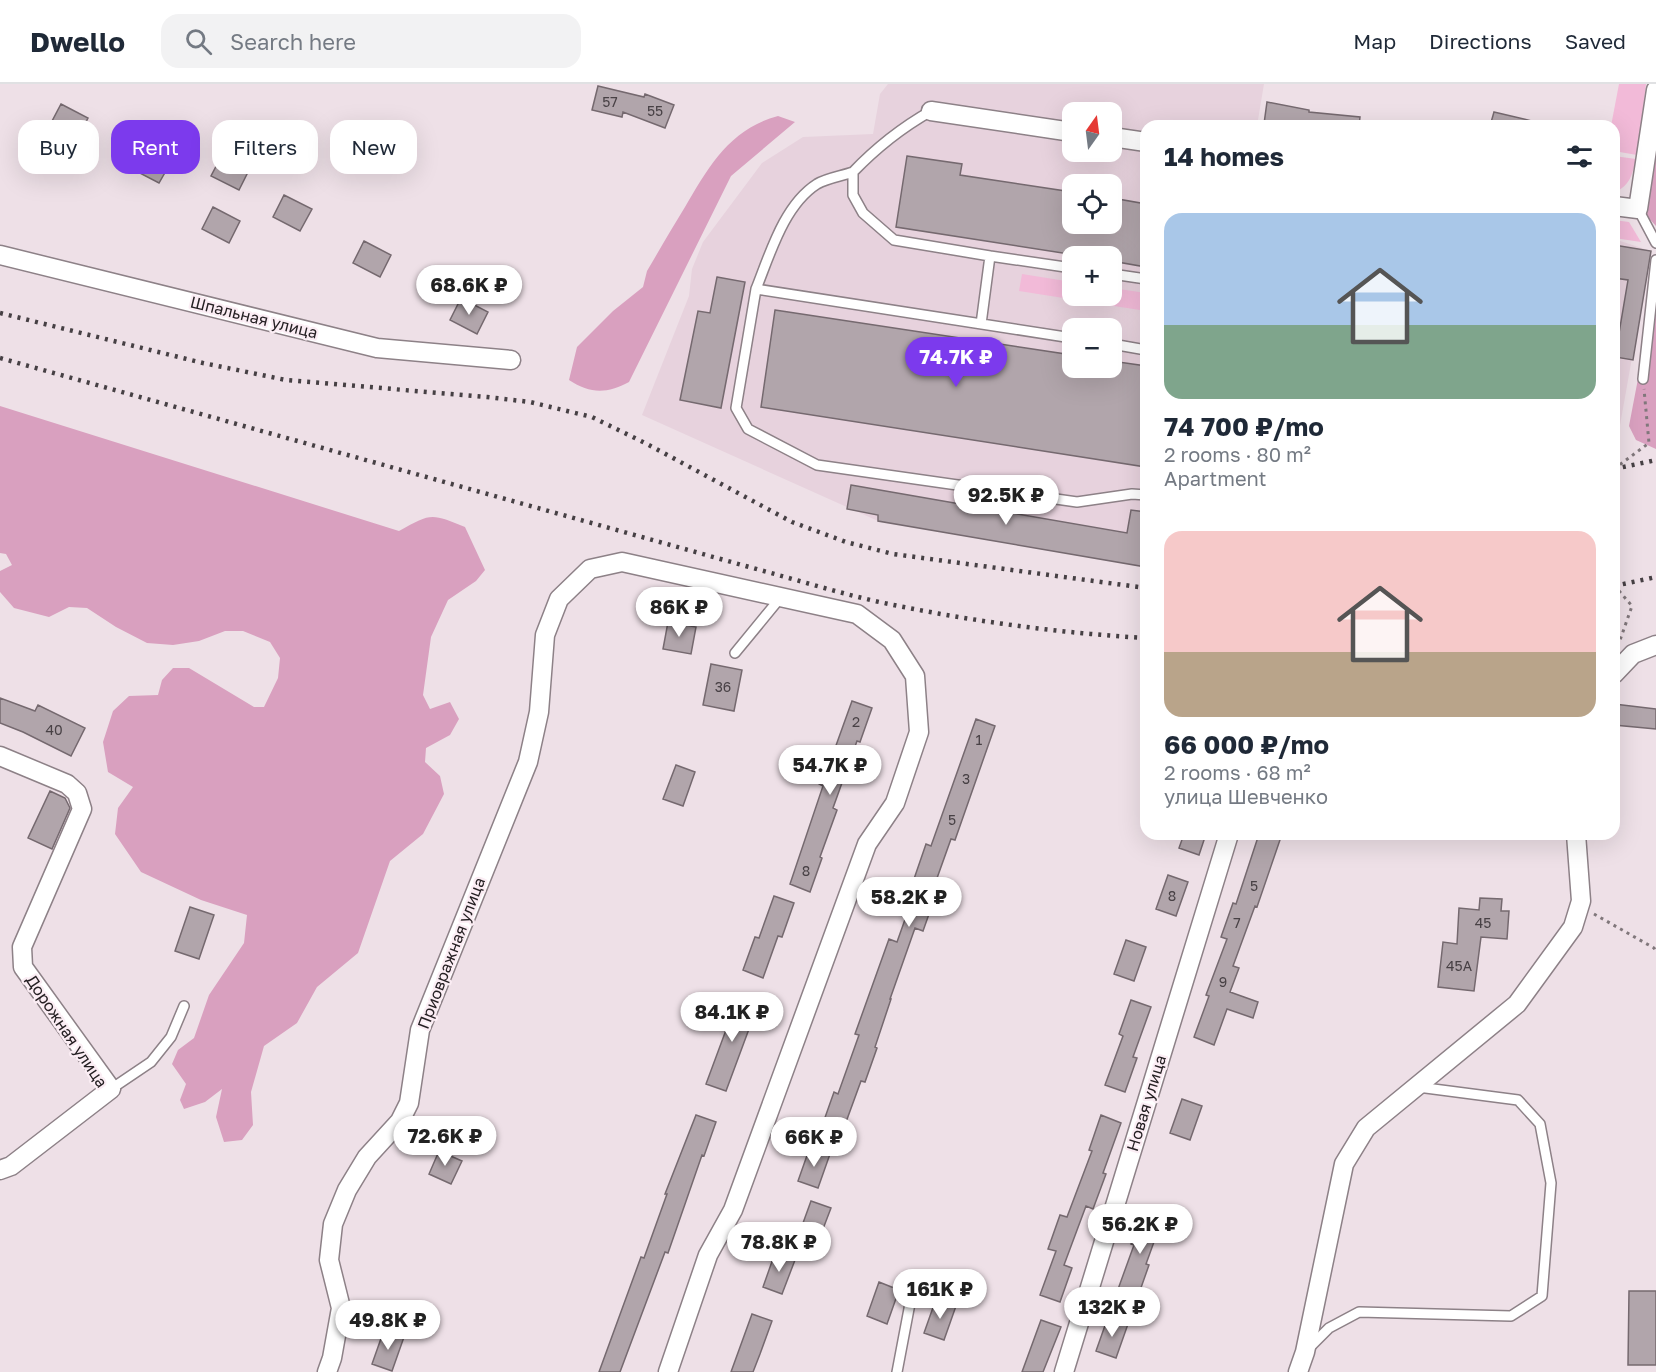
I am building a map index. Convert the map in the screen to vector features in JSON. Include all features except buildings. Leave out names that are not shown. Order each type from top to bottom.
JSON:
[{"type":"street","points":[[1620,207],[1638,209],[1656,90]]},
{"type":"street","points":[[931,111],[1062,131]]},
{"type":"street","points":[[1122,138],[1140,141]]},
{"type":"street","name":"Шпальная улица","points":[[0,255],[377,348],[511,360]]},
{"type":"street","name":"Приовражная улица","points":[[327,1372],[332,1358],[341,1308],[329,1260],[333,1224],[347,1190],[367,1157],[400,1121],[409,1103],[420,1030],[528,762],[539,712],[545,635],[559,599],[590,569],[622,562],[781,597]]},
{"type":"street","points":[[668,1372],[708,1255],[733,1210],[867,844],[895,803],[920,732],[915,676],[892,639],[857,614],[781,597]]},
{"type":"street","points":[[1620,668],[1633,654],[1656,645]]},
{"type":"street","name":"Дорожная улица","points":[[0,756],[67,783],[77,793],[82,809],[22,947],[23,967],[111,1089],[11,1166],[0,1170]]},
{"type":"street","name":"Новая улица","points":[[1064,1372],[1227,840]]},
{"type":"street","points":[[1299,1372],[1344,1164],[1366,1128],[1517,1004],[1572,927],[1581,901],[1576,840]]},
{"type":"lane","points":[[931,111],[884,142],[853,172],[818,183],[801,198],[781,227],[756,289],[736,408],[748,429],[817,465],[1077,502],[1140,495]]},
{"type":"lane","points":[[853,172],[853,195],[863,213],[894,240],[1062,267]]},
{"type":"lane","points":[[1638,209],[1656,243]]},
{"type":"lane","points":[[981,324],[990,256]]},
{"type":"lane","points":[[1643,379],[1656,260]]},
{"type":"lane","points":[[1122,275],[1140,278]]},
{"type":"lane","points":[[756,289],[1062,336]]},
{"type":"lane","points":[[1122,346],[1140,349]]},
{"type":"lane","points":[[735,653],[781,597]]},
{"type":"lane","points":[[111,1089],[151,1062],[171,1036],[184,1006]]},
{"type":"lane","points":[[1305,1352],[1329,1328],[1359,1312],[1510,1316],[1542,1296],[1551,1183],[1540,1124],[1518,1100],[1416,1087]]},
{"type":"lane","points":[[897,1372],[912,1293]]},
{"type":"path","points":[[1620,464],[1648,443],[1643,379]]},
{"type":"path","points":[[1620,592],[1632,606],[1620,640]]},
{"type":"path","points":[[1581,901],[1598,918],[1654,948],[1656,952]]},
{"type":"shaded area","points":[[888,84],[1264,84],[1258,120],[1140,120],[1140,566],[878,521],[642,415],[689,296],[692,269],[703,242],[762,163],[803,137],[873,134],[880,94]]},
{"type":"shaded area","points":[[1619,84],[1646,84],[1637,155],[1620,152],[1620,120],[1612,120]]},
{"type":"shaded area","points":[[1656,107],[1656,226],[1643,212]]},
{"type":"shaded area","points":[[778,116],[795,122],[731,176],[629,382],[613,389],[599,391],[584,388],[569,380],[577,347],[613,311],[643,287],[647,271],[694,192],[722,151],[747,130]]},
{"type":"shaded area","points":[[1620,157],[1636,159],[1630,179],[1620,189]]},
{"type":"shaded area","points":[[1620,221],[1629,222],[1641,242],[1620,239]]},
{"type":"shaded area","points":[[1620,241],[1651,251],[1620,425]]},
{"type":"shaded area","points":[[1022,274],[1062,280],[1062,298],[1019,291]]},
{"type":"shaded area","points":[[1656,284],[1656,449],[1636,440],[1629,426]]},
{"type":"shaded area","points":[[1122,289],[1140,292],[1140,310],[1114,306],[1122,306]]},
{"type":"shaded area","points":[[0,406],[399,531],[425,518],[445,519],[465,527],[485,570],[476,581],[448,600],[431,637],[423,695],[430,709],[450,702],[459,719],[450,735],[426,748],[425,762],[440,776],[444,794],[423,834],[390,861],[358,953],[317,987],[297,1023],[264,1046],[251,1092],[253,1125],[242,1140],[224,1142],[216,1117],[222,1089],[205,1102],[184,1109],[180,1100],[186,1084],[172,1064],[178,1050],[194,1038],[209,995],[244,943],[247,915],[201,900],[141,872],[115,834],[118,808],[133,787],[108,772],[103,742],[113,711],[129,696],[158,695],[162,680],[173,668],[189,668],[254,707],[264,707],[278,678],[280,658],[270,642],[243,631],[225,631],[199,641],[173,645],[147,643],[87,608],[69,607],[49,617],[14,608],[0,592],[0,571],[12,565],[6,554],[0,553]]},
{"type":"railway","points":[[0,313],[203,363],[286,380],[530,402],[592,417],[792,522],[846,542],[893,554],[1140,587]]},
{"type":"railway","points":[[0,358],[868,599],[1014,625],[1140,638]]},
{"type":"railway","points":[[1620,468],[1656,460]]},
{"type":"railway","points":[[1620,585],[1656,577]]}]
